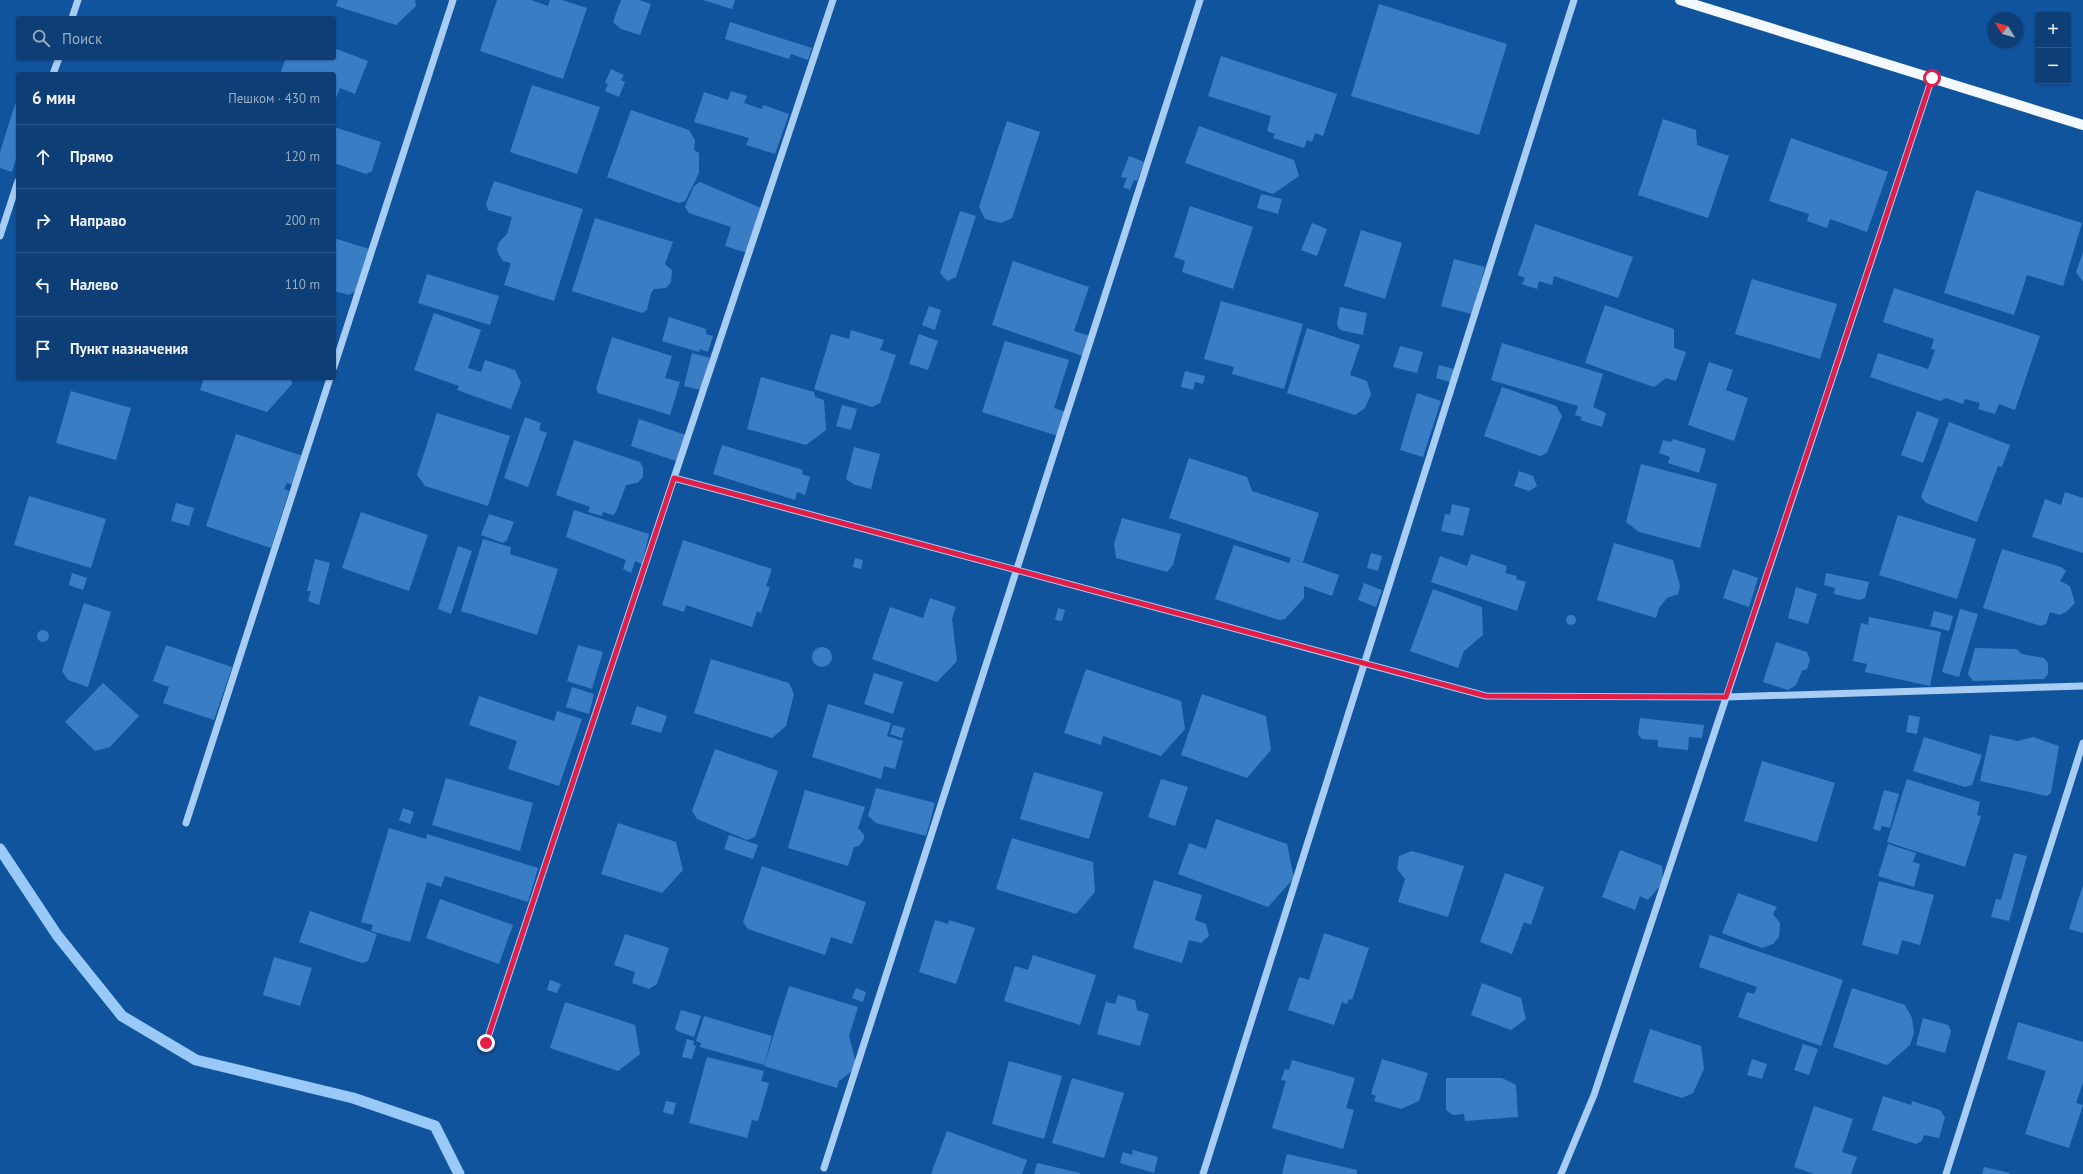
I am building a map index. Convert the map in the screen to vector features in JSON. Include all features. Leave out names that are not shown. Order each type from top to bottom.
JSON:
[{"type":"main road","points":[[1680,0],[2083,125]]},
{"type":"street","points":[[73,16],[78,0]]},
{"type":"street","points":[[336,361],[453,0]]},
{"type":"street","points":[[486,1043],[833,0]]},
{"type":"street","points":[[824,1168],[1200,0]]},
{"type":"street","points":[[1203,1174],[1574,0]]},
{"type":"street","points":[[54,72],[57,60]]},
{"type":"street","points":[[1561,1174],[1594,1095],[1932,78]]},
{"type":"street","points":[[0,236],[16,187]]},
{"type":"street","points":[[186,823],[329,380]]},
{"type":"street","points":[[674,478],[1486,696],[1726,697],[2083,686]]},
{"type":"street","points":[[1946,1174],[2083,743]]},
{"type":"building","points":[[338,0],[415,0],[416,6],[396,25],[336,6]]},
{"type":"building","points":[[497,0],[531,0],[548,6],[550,0],[562,0],[587,8],[563,79],[480,51]]},
{"type":"building","points":[[621,0],[639,0],[651,4],[640,35],[621,29],[613,22]]},
{"type":"building","points":[[703,0],[735,0],[732,9]]},
{"type":"building","points":[[1379,4],[1507,44],[1479,135],[1351,96]]},
{"type":"building","points":[[730,22],[812,48],[808,60],[791,54],[789,59],[725,39]]},
{"type":"building","points":[[336,49],[368,61],[355,94],[340,88],[336,98],[336,72],[281,72],[285,60],[336,60]]},
{"type":"building","points":[[1221,56],[1337,94],[1323,136],[1315,133],[1312,142],[1307,140],[1304,148],[1273,138],[1275,134],[1267,131],[1271,116],[1208,96]]},
{"type":"building","points":[[611,69],[624,75],[621,80],[625,82],[619,97],[605,91],[608,84],[605,83]]},
{"type":"building","points":[[532,85],[600,107],[577,174],[510,152]]},
{"type":"building","points":[[731,91],[747,96],[744,103],[762,109],[763,105],[789,114],[775,154],[746,145],[749,138],[694,122],[704,92],[728,100]]},
{"type":"building","points":[[15,104],[16,159],[12,172],[0,168],[0,152]]},
{"type":"building","points":[[631,110],[689,130],[695,140],[694,150],[699,153],[699,173],[685,201],[679,203],[607,177]]},
{"type":"building","points":[[1663,119],[1696,130],[1697,145],[1729,156],[1708,218],[1638,195]]},
{"type":"building","points":[[1007,121],[1040,132],[1012,218],[1001,223],[985,219],[979,207]]},
{"type":"building","points":[[1199,126],[1294,160],[1299,176],[1273,194],[1185,163]]},
{"type":"building","points":[[336,128],[381,142],[372,171],[366,174],[336,164]]},
{"type":"building","points":[[1791,138],[1888,172],[1867,232],[1830,219],[1827,228],[1807,221],[1809,214],[1769,201]]},
{"type":"building","points":[[1129,156],[1144,162],[1137,181],[1134,180],[1130,190],[1123,187],[1127,178],[1121,177]]},
{"type":"building","points":[[494,181],[583,209],[554,301],[504,285],[511,263],[503,261],[497,249],[499,242],[507,234],[512,217],[488,210],[486,204]]},
{"type":"building","points":[[700,182],[761,208],[747,253],[725,246],[731,227],[689,213],[685,207],[694,186]]},
{"type":"building","points":[[1976,190],[2082,223],[2063,286],[2027,275],[2014,315],[1944,293]]},
{"type":"building","points":[[1261,194],[1282,199],[1278,214],[1257,208]]},
{"type":"building","points":[[1190,206],[1253,227],[1233,289],[1182,272],[1185,261],[1174,257]]},
{"type":"building","points":[[960,211],[976,216],[956,277],[947,281],[940,273]]},
{"type":"building","points":[[595,218],[673,242],[665,264],[672,270],[671,282],[666,288],[654,289],[651,293],[647,310],[642,313],[572,291]]},
{"type":"building","points":[[1312,223],[1327,229],[1317,256],[1301,250]]},
{"type":"building","points":[[1535,224],[1633,257],[1618,298],[1554,276],[1552,285],[1539,281],[1537,289],[1522,284],[1525,278],[1518,275]]},
{"type":"building","points":[[1361,230],[1402,243],[1385,299],[1344,286]]},
{"type":"building","points":[[336,239],[369,249],[357,290],[349,295],[336,292]]},
{"type":"building","points":[[2083,252],[2083,282],[2076,272]]},
{"type":"building","points":[[1454,259],[1485,267],[1472,314],[1441,306]]},
{"type":"building","points":[[1013,261],[1089,287],[1074,331],[1090,336],[1083,356],[992,325]]},
{"type":"building","points":[[427,274],[499,296],[490,325],[418,303]]},
{"type":"building","points":[[1752,279],[1837,304],[1820,359],[1735,334]]},
{"type":"building","points":[[1894,288],[2040,336],[2015,410],[1999,404],[1995,414],[1978,409],[1980,403],[1965,399],[1963,404],[1946,398],[1940,401],[1870,377],[1878,353],[1928,369],[1935,350],[1931,349],[1934,339],[1883,322]]},
{"type":"building","points":[[1221,301],[1303,324],[1284,389],[1232,374],[1234,367],[1204,359]]},
{"type":"building","points":[[1605,305],[1674,329],[1674,348],[1686,352],[1676,381],[1666,378],[1654,387],[1585,363]]},
{"type":"building","points":[[929,306],[941,310],[935,330],[922,325]]},
{"type":"building","points":[[1340,307],[1367,313],[1363,335],[1340,330],[1337,325]]},
{"type":"building","points":[[434,313],[481,330],[468,368],[481,372],[485,360],[515,370],[521,383],[511,409],[457,390],[459,386],[414,370]]},
{"type":"building","points":[[669,317],[706,329],[706,334],[713,336],[708,352],[700,349],[699,352],[662,341]]},
{"type":"building","points":[[1307,328],[1360,345],[1350,375],[1367,381],[1371,394],[1365,408],[1355,415],[1287,393]]},
{"type":"building","points":[[851,330],[884,340],[880,350],[896,355],[880,403],[872,407],[814,389],[831,334],[849,339]]},
{"type":"building","points":[[919,334],[938,341],[928,370],[909,364]]},
{"type":"building","points":[[612,337],[672,356],[665,378],[680,382],[670,415],[598,393],[596,389]]},
{"type":"building","points":[[1005,341],[1069,360],[1054,408],[1069,413],[1061,437],[982,412]]},
{"type":"building","points":[[1502,343],[1603,374],[1593,407],[1606,413],[1602,427],[1580,420],[1582,417],[1575,415],[1578,406],[1491,380]]},
{"type":"building","points":[[1400,346],[1423,352],[1417,373],[1393,367]]},
{"type":"building","points":[[692,353],[710,358],[701,390],[684,386]]},
{"type":"building","points":[[1709,362],[1733,370],[1726,390],[1748,398],[1734,441],[1688,425]]},
{"type":"building","points":[[1439,365],[1454,369],[1450,382],[1436,378]]},
{"type":"building","points":[[1185,371],[1205,376],[1203,384],[1195,382],[1193,390],[1181,387]]},
{"type":"building","points":[[761,377],[814,392],[815,397],[824,400],[826,430],[806,445],[747,429]]},
{"type":"building","points":[[203,380],[291,380],[292,384],[267,412],[200,390]]},
{"type":"building","points":[[1502,387],[1556,406],[1562,416],[1547,453],[1540,456],[1484,436]]},
{"type":"building","points":[[71,391],[131,408],[116,460],[56,443]]},
{"type":"building","points":[[1417,393],[1441,401],[1423,457],[1400,450]]},
{"type":"building","points":[[842,405],[857,409],[851,430],[836,426]]},
{"type":"building","points":[[1917,411],[1939,419],[1923,463],[1901,455]]},
{"type":"building","points":[[437,413],[510,436],[488,506],[425,486],[417,475]]},
{"type":"building","points":[[525,417],[541,423],[539,430],[547,433],[528,487],[504,478]]},
{"type":"building","points":[[639,419],[686,435],[676,461],[631,446]]},
{"type":"building","points":[[1949,422],[2010,445],[2002,467],[1998,466],[1977,522],[1926,503],[1921,497]]},
{"type":"building","points":[[236,434],[303,456],[293,485],[287,483],[284,489],[289,491],[271,548],[206,526]]},
{"type":"building","points":[[1673,439],[1706,449],[1699,473],[1668,463],[1670,457],[1659,453],[1663,440],[1671,442]]},
{"type":"building","points":[[574,440],[640,462],[643,468],[643,477],[637,483],[626,485],[616,512],[613,515],[603,512],[602,516],[588,512],[590,507],[556,495]]},
{"type":"building","points":[[722,445],[803,470],[802,474],[810,477],[805,495],[797,492],[795,500],[713,474]]},
{"type":"building","points":[[854,447],[880,454],[871,489],[855,485],[846,479]]},
{"type":"building","points":[[1189,458],[1247,477],[1252,491],[1319,513],[1303,562],[1293,559],[1339,575],[1332,596],[1304,586],[1304,598],[1285,619],[1279,620],[1215,599],[1234,545],[1289,563],[1291,558],[1169,518]]},
{"type":"building","points":[[1641,464],[1717,484],[1700,548],[1639,532],[1626,522]]},
{"type":"building","points":[[1519,471],[1533,476],[1537,486],[1529,491],[1514,486]]},
{"type":"building","points":[[2065,492],[2083,498],[2083,553],[2032,537],[2045,499],[2061,505]]},
{"type":"building","points":[[29,496],[106,519],[91,568],[14,545]]},
{"type":"building","points":[[176,503],[194,508],[189,526],[171,521]]},
{"type":"building","points":[[1452,504],[1470,508],[1463,536],[1441,531],[1445,514],[1450,515]]},
{"type":"building","points":[[574,510],[649,534],[642,564],[635,561],[631,573],[623,569],[626,560],[566,537]]},
{"type":"building","points":[[361,512],[428,535],[409,591],[342,568]]},
{"type":"building","points":[[489,514],[514,522],[507,540],[503,543],[481,535]]},
{"type":"building","points":[[1898,515],[1976,539],[1957,599],[1879,575]]},
{"type":"building","points":[[1122,518],[1181,534],[1173,565],[1167,572],[1116,558],[1114,544]]},
{"type":"building","points":[[483,539],[511,547],[510,554],[558,569],[537,635],[461,611]]},
{"type":"building","points":[[683,540],[772,569],[766,586],[770,587],[761,613],[757,611],[752,627],[686,605],[684,612],[662,605]]},
{"type":"building","points":[[1614,543],[1673,560],[1680,586],[1678,594],[1667,598],[1659,608],[1656,618],[1597,600]]},
{"type":"building","points":[[458,546],[472,551],[451,614],[438,609]]},
{"type":"building","points":[[2002,549],[2061,567],[2066,571],[2060,581],[2070,586],[2075,603],[2066,612],[2060,615],[2050,612],[2046,624],[2041,626],[1983,608]]},
{"type":"building","points":[[1371,553],[1382,556],[1378,571],[1367,568]]},
{"type":"building","points":[[1471,554],[1507,566],[1505,573],[1517,576],[1516,579],[1526,582],[1517,611],[1431,582],[1440,556],[1467,566]]},
{"type":"building","points":[[855,558],[863,560],[861,569],[853,567]]},
{"type":"building","points":[[315,559],[330,563],[319,605],[308,601],[311,591],[307,591]]},
{"type":"building","points":[[1733,569],[1758,578],[1749,607],[1723,598]]},
{"type":"building","points":[[72,573],[87,578],[83,590],[69,585]]},
{"type":"building","points":[[1826,573],[1869,582],[1865,598],[1859,600],[1834,594],[1835,588],[1824,585]]},
{"type":"building","points":[[1364,583],[1382,590],[1376,607],[1358,600]]},
{"type":"building","points":[[1796,587],[1817,594],[1808,624],[1788,618]]},
{"type":"building","points":[[1433,589],[1482,607],[1483,635],[1464,651],[1458,668],[1410,651]]},
{"type":"building","points":[[930,598],[956,607],[952,619],[957,661],[937,682],[872,659],[890,607],[923,618]]},
{"type":"building","points":[[84,603],[111,612],[88,687],[68,680],[62,671]]},
{"type":"building","points":[[1058,608],[1065,610],[1062,621],[1055,620]]},
{"type":"building","points":[[1960,609],[1978,614],[1959,677],[1942,672]]},
{"type":"building","points":[[1934,611],[1953,616],[1949,631],[1930,626]]},
{"type":"building","points":[[1571,615],[1576,620],[1571,625],[1566,620]]},
{"type":"building","points":[[1869,617],[1941,632],[1930,686],[1865,672],[1867,664],[1853,661],[1861,623],[1868,625]]},
{"type":"building","points":[[43,630],[47,632],[49,636],[47,640],[43,642],[39,640],[37,636],[39,632]]},
{"type":"building","points":[[1776,642],[1807,652],[1810,660],[1807,669],[1802,671],[1796,685],[1788,690],[1763,682]]},
{"type":"building","points":[[166,645],[232,667],[214,720],[163,703],[169,687],[153,681]]},
{"type":"building","points":[[578,645],[603,652],[592,689],[567,681]]},
{"type":"building","points":[[822,647],[829,650],[832,657],[829,664],[822,667],[815,664],[812,657],[815,650]]},
{"type":"building","points":[[1975,648],[2016,649],[2022,654],[2044,658],[2048,663],[2048,674],[2044,679],[1973,681],[1968,674]]},
{"type":"building","points":[[711,659],[789,683],[794,694],[786,726],[772,738],[694,713]]},
{"type":"building","points":[[1086,669],[1181,701],[1185,729],[1161,756],[1103,736],[1101,745],[1064,733]]},
{"type":"building","points":[[874,673],[903,682],[893,714],[864,704]]},
{"type":"building","points":[[103,683],[139,716],[110,747],[95,751],[65,722]]},
{"type":"building","points":[[572,687],[594,694],[589,714],[566,707]]},
{"type":"building","points":[[1202,694],[1266,716],[1271,750],[1247,778],[1181,755]]},
{"type":"building","points":[[479,696],[554,721],[557,711],[582,719],[559,786],[508,769],[517,741],[469,725]]},
{"type":"building","points":[[828,704],[891,723],[887,736],[903,741],[895,769],[884,766],[881,779],[812,757]]},
{"type":"building","points":[[637,706],[667,716],[661,733],[631,724]]},
{"type":"building","points":[[1909,715],[1920,717],[1917,734],[1906,732]]},
{"type":"building","points":[[1640,718],[1704,725],[1702,738],[1689,737],[1688,750],[1658,747],[1658,740],[1642,739],[1638,734]]},
{"type":"building","points":[[893,725],[905,728],[902,738],[890,734]]},
{"type":"building","points":[[1990,735],[2018,741],[2033,737],[2059,746],[2051,793],[2047,796],[1980,781]]},
{"type":"building","points":[[1924,737],[1982,755],[1972,785],[1965,787],[1913,771]]},
{"type":"building","points":[[715,749],[778,771],[755,837],[747,840],[697,819],[692,811]]},
{"type":"building","points":[[1762,761],[1835,783],[1817,842],[1744,821]]},
{"type":"building","points":[[1034,772],[1103,792],[1089,839],[1020,819]]},
{"type":"building","points":[[446,778],[533,803],[520,851],[432,825]]},
{"type":"building","points":[[1161,779],[1188,787],[1175,826],[1148,817]]},
{"type":"building","points":[[1907,779],[1980,802],[1977,815],[1981,816],[1965,867],[1887,842]]},
{"type":"building","points":[[876,788],[935,803],[926,836],[876,823],[868,816]]},
{"type":"building","points":[[805,790],[865,807],[858,828],[864,835],[864,839],[859,846],[854,847],[848,866],[788,848]]},
{"type":"building","points":[[1884,790],[1899,794],[1890,828],[1882,826],[1880,831],[1873,829]]},
{"type":"building","points":[[403,808],[414,812],[410,824],[399,820]]},
{"type":"building","points":[[1216,819],[1287,844],[1294,878],[1268,907],[1178,874],[1189,843],[1206,849]]},
{"type":"building","points":[[618,823],[676,842],[683,870],[662,893],[601,874]]},
{"type":"building","points":[[389,828],[426,839],[427,834],[538,868],[528,902],[445,876],[441,887],[427,882],[410,942],[371,931],[373,925],[361,922]]},
{"type":"building","points":[[729,835],[758,845],[753,859],[724,849]]},
{"type":"building","points":[[1012,838],[1093,862],[1095,892],[1076,914],[996,889]]},
{"type":"building","points":[[1888,844],[1916,853],[1913,862],[1920,864],[1914,887],[1878,876]]},
{"type":"building","points":[[1620,850],[1662,866],[1663,882],[1648,900],[1640,896],[1635,910],[1602,897]]},
{"type":"building","points":[[1412,851],[1464,866],[1448,917],[1398,902],[1405,879],[1397,869],[1399,856]]},
{"type":"building","points":[[2014,853],[2027,856],[2009,921],[1991,917],[1996,899],[2001,900]]},
{"type":"building","points":[[762,866],[866,902],[852,944],[831,937],[825,955],[748,929],[743,922]]},
{"type":"building","points":[[1505,873],[1544,887],[1531,925],[1524,922],[1512,954],[1480,942]]},
{"type":"building","points":[[1154,880],[1202,895],[1195,920],[1206,924],[1209,936],[1201,943],[1189,940],[1182,963],[1133,948]]},
{"type":"building","points":[[1879,881],[1934,895],[1920,945],[1902,940],[1898,955],[1862,945]]},
{"type":"building","points":[[2083,885],[2083,933],[2069,929]]},
{"type":"building","points":[[1738,893],[1777,907],[1773,914],[1780,923],[1779,937],[1773,944],[1762,948],[1722,933]]},
{"type":"building","points":[[440,899],[513,925],[499,964],[426,938]]},
{"type":"building","points":[[310,911],[377,934],[368,961],[362,963],[299,942]]},
{"type":"building","points":[[935,920],[948,924],[949,920],[975,928],[956,984],[919,972]]},
{"type":"building","points":[[1324,933],[1369,948],[1352,1000],[1349,999],[1347,1004],[1342,1002],[1334,1025],[1288,1010],[1299,977],[1309,980]]},
{"type":"building","points":[[625,934],[669,948],[657,984],[649,989],[632,983],[635,972],[614,965]]},
{"type":"building","points":[[1710,935],[1843,980],[1821,1046],[1738,1017],[1747,992],[1754,994],[1757,987],[1699,967]]},
{"type":"building","points":[[1033,955],[1096,975],[1080,1025],[1004,1001],[1015,966],[1028,970]]},
{"type":"building","points":[[274,957],[312,968],[300,1006],[263,995]]},
{"type":"building","points":[[550,980],[561,984],[557,993],[547,990]]},
{"type":"building","points":[[1482,983],[1521,998],[1526,1019],[1511,1030],[1471,1015]]},
{"type":"building","points":[[789,986],[858,1007],[849,1036],[857,1067],[839,1081],[837,1088],[764,1066]]},
{"type":"building","points":[[856,988],[866,992],[863,1002],[852,998]]},
{"type":"building","points":[[1852,988],[1905,1005],[1912,1018],[1914,1033],[1910,1045],[1887,1065],[1833,1047]]},
{"type":"building","points":[[1118,995],[1135,1000],[1137,1010],[1149,1014],[1140,1046],[1097,1034],[1106,1002],[1115,1004]]},
{"type":"building","points":[[565,1002],[635,1025],[640,1054],[618,1071],[550,1048]]},
{"type":"building","points":[[681,1010],[701,1016],[694,1037],[677,1031],[675,1028]]},
{"type":"building","points":[[704,1016],[772,1036],[764,1065],[700,1047],[701,1043],[696,1041]]},
{"type":"building","points":[[1923,1018],[1948,1025],[1951,1031],[1945,1053],[1916,1045]]},
{"type":"building","points":[[2018,1022],[2083,1042],[2083,1082],[2076,1103],[2083,1105],[2069,1148],[2025,1134],[2046,1071],[2007,1059]]},
{"type":"building","points":[[1650,1029],[1701,1046],[1704,1069],[1693,1093],[1682,1098],[1633,1082]]},
{"type":"building","points":[[687,1039],[694,1041],[693,1045],[696,1046],[692,1059],[682,1057]]},
{"type":"building","points":[[1803,1044],[1818,1049],[1809,1075],[1794,1070]]},
{"type":"building","points":[[707,1057],[764,1071],[761,1081],[769,1083],[758,1121],[752,1120],[747,1138],[689,1123]]},
{"type":"building","points":[[1382,1059],[1428,1073],[1419,1101],[1401,1109],[1374,1101],[1376,1096],[1371,1094]]},
{"type":"building","points":[[1752,1059],[1767,1064],[1762,1079],[1747,1075]]},
{"type":"building","points":[[1292,1060],[1355,1078],[1346,1108],[1354,1110],[1343,1149],[1272,1128],[1286,1081],[1281,1080],[1285,1069],[1289,1070]]},
{"type":"building","points":[[1009,1061],[1062,1076],[1044,1139],[992,1124]]},
{"type":"building","points":[[1072,1078],[1124,1093],[1104,1158],[1052,1143]]},
{"type":"building","points":[[1446,1078],[1502,1078],[1516,1085],[1518,1117],[1465,1121],[1464,1114],[1453,1115],[1446,1110]]},
{"type":"building","points":[[1883,1096],[1911,1105],[1912,1101],[1940,1110],[1945,1117],[1939,1138],[1924,1135],[1922,1141],[1916,1144],[1872,1130]]},
{"type":"building","points":[[666,1101],[676,1103],[673,1115],[663,1112]]},
{"type":"building","points":[[1814,1106],[1853,1119],[1842,1152],[1857,1157],[1851,1174],[1814,1174],[1794,1167]]},
{"type":"building","points":[[947,1131],[1027,1160],[1022,1174],[931,1174]]},
{"type":"building","points":[[1133,1150],[1158,1157],[1154,1173],[1120,1163],[1123,1152],[1132,1155]]},
{"type":"building","points":[[1287,1154],[1357,1170],[1357,1174],[1282,1174]]},
{"type":"building","points":[[1037,1163],[1080,1173],[1080,1174],[1034,1174]]},
{"type":"building","points":[[1984,1167],[2010,1173],[2010,1174],[1982,1174]]},
{"type":"waterway","points":[[0,849],[57,935],[122,1016],[196,1060],[353,1098],[435,1126],[459,1174]]},
{"type":"route","points":[[486,1043],[674,478],[1486,696],[1726,697],[1932,78]]}]
